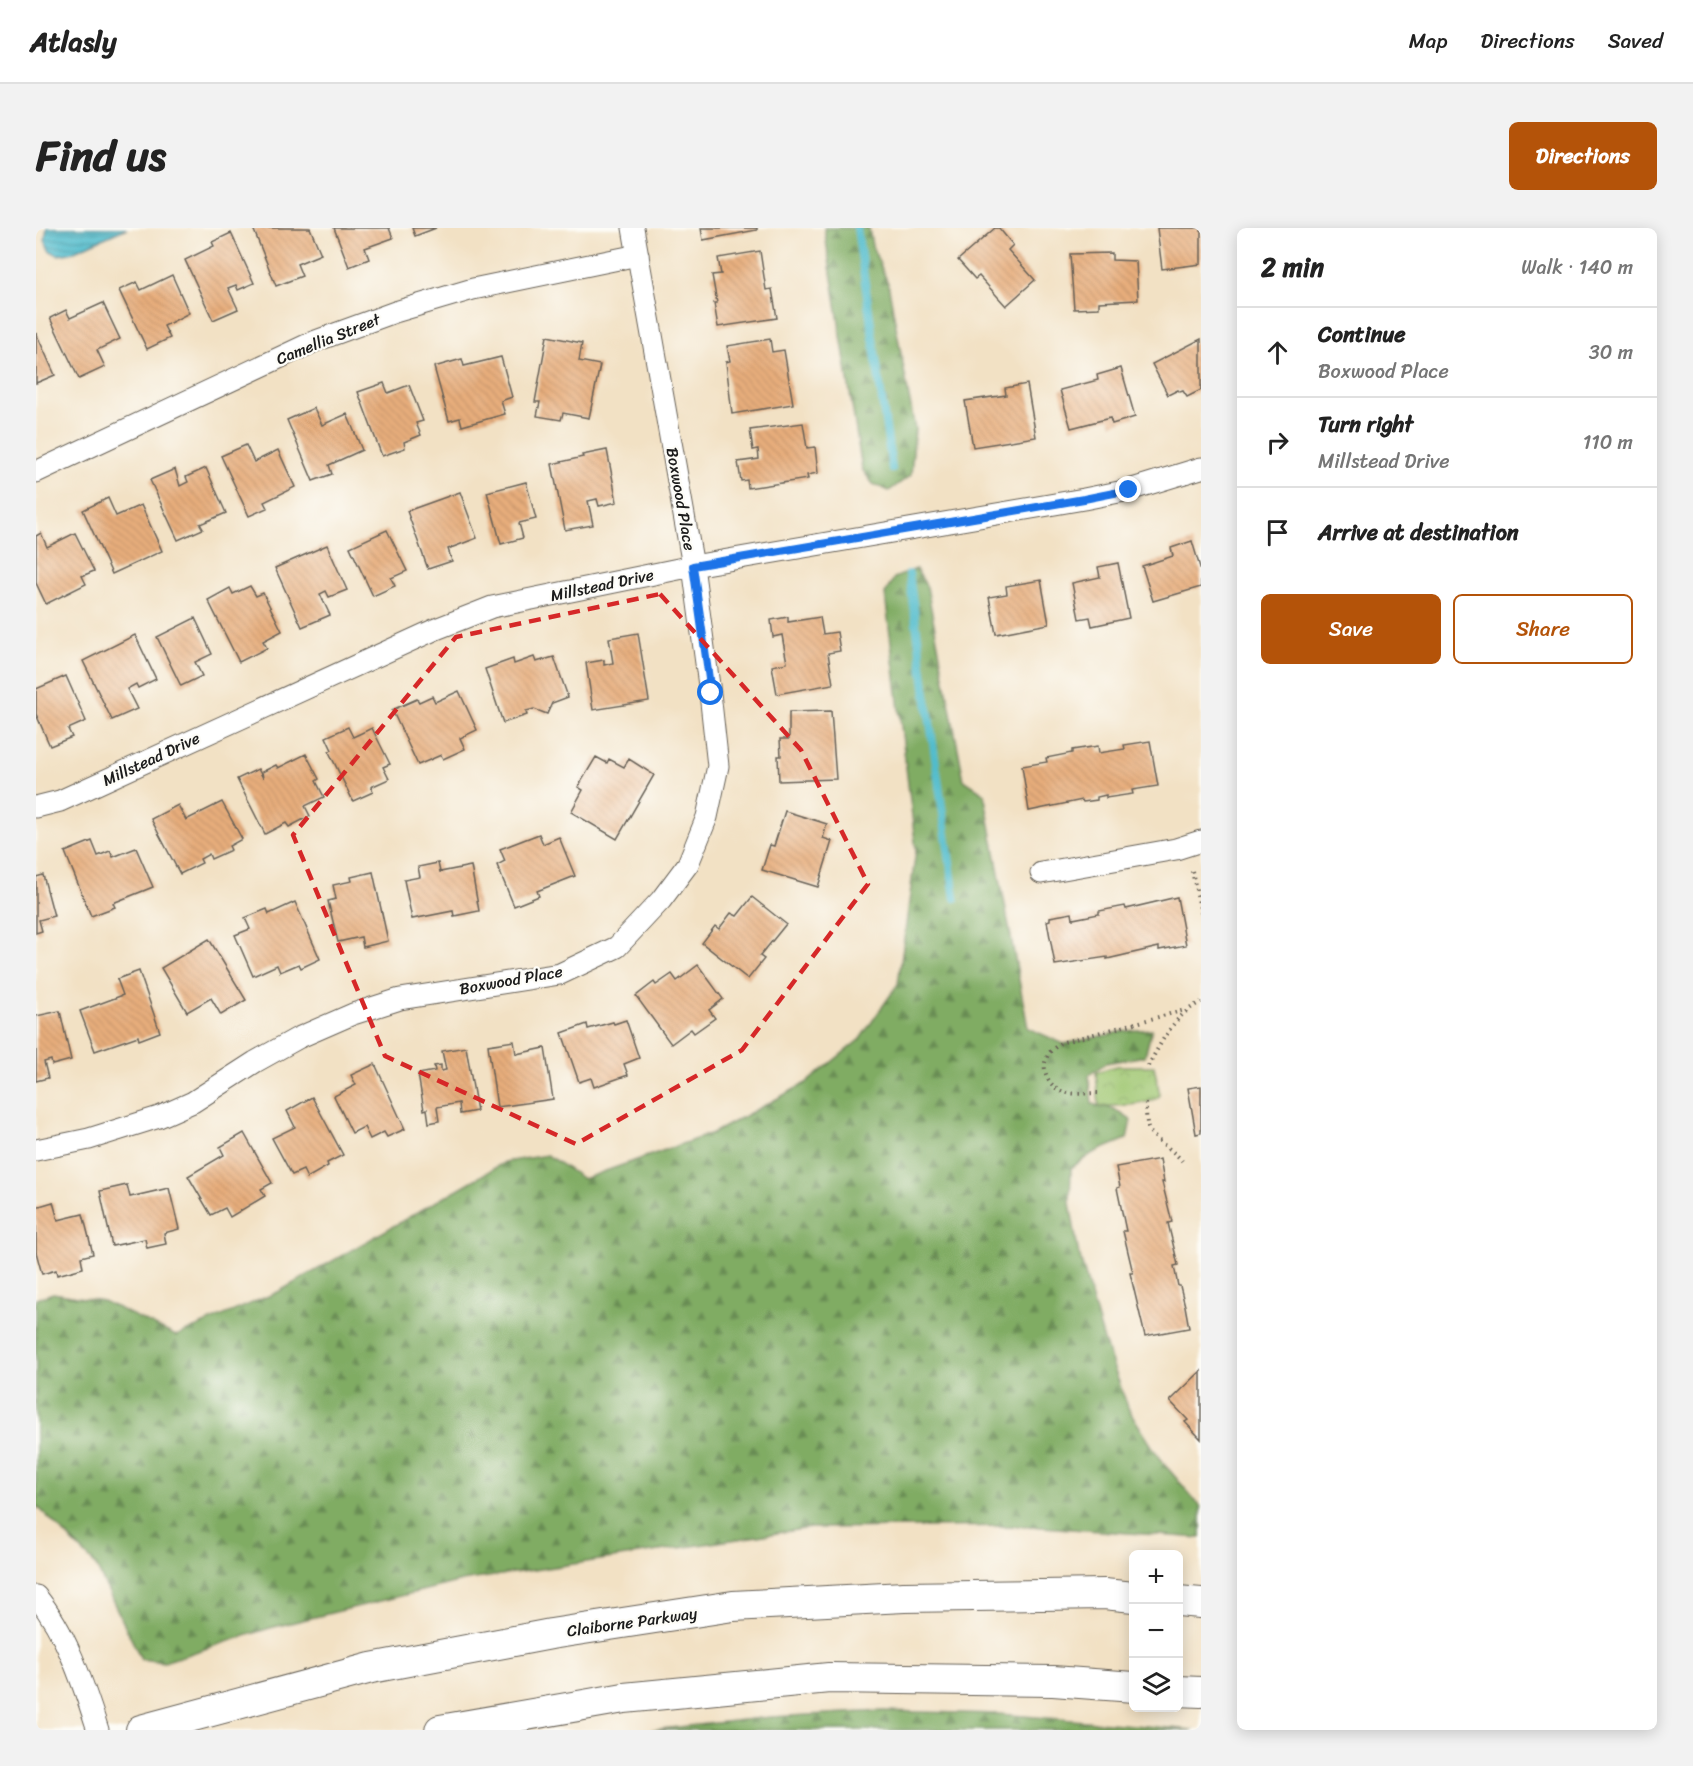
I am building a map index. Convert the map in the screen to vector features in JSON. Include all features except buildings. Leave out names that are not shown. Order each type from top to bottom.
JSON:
[{"type":"main road","name":"Claiborne Parkway","points":[[141,1730],[371,1668],[551,1634],[733,1606],[904,1597],[1104,1594],[1129,1596]]},
{"type":"main road","points":[[1183,1601],[1201,1603]]},
{"type":"main road","points":[[440,1730],[624,1698],[829,1678],[1053,1681],[1129,1687]]},
{"type":"main road","points":[[1183,1690],[1201,1692]]},
{"type":"street","name":"Boxwood Place","points":[[36,1150],[89,1139],[159,1117],[193,1102],[255,1062],[298,1038],[353,1014],[400,999],[560,974],[617,947],[661,900],[688,864],[707,817],[718,766],[711,693],[693,566],[633,228]]},
{"type":"street","name":"Camellia Street","points":[[36,472],[313,342],[395,312],[473,289],[638,255]]},
{"type":"street","name":"Millstead Drive","points":[[36,807],[60,801],[436,629],[492,607],[693,566],[1084,499],[1129,490],[1201,468]]},
{"type":"street","points":[[1041,873],[1176,849],[1201,842]]},
{"type":"street","points":[[36,1596],[44,1605],[67,1645],[98,1730]]},
{"type":"path","points":[[1192,871],[1201,913]]},
{"type":"path","points":[[1098,1093],[1077,1094],[1061,1091],[1048,1080],[1044,1063],[1048,1054],[1060,1043],[1185,1010],[1201,1002]]},
{"type":"path","points":[[1148,1066],[1166,1035],[1185,1010]]},
{"type":"path","points":[[1146,1103],[1148,1129],[1154,1138],[1176,1153],[1182,1161]]},
{"type":"highlighted area","points":[[660,594],[801,750],[868,884],[742,1050],[576,1144],[385,1056],[293,835],[456,637]]},
{"type":"green space","points":[[824,228],[869,228],[872,246],[888,283],[915,429],[911,475],[889,491],[873,484],[862,469]]},
{"type":"green space","points":[[916,569],[927,587],[964,780],[984,793],[1028,1028],[1064,1044],[1125,1031],[1152,1029],[1145,1056],[1106,1063],[1089,1075],[1092,1104],[1114,1109],[1131,1120],[1127,1139],[1093,1153],[1071,1168],[1070,1203],[1078,1250],[1104,1341],[1129,1410],[1160,1459],[1201,1507],[1201,1538],[1027,1526],[810,1528],[462,1581],[270,1628],[164,1662],[141,1659],[95,1564],[36,1505],[36,1299],[53,1293],[103,1301],[176,1336],[280,1291],[505,1162],[547,1155],[583,1179],[713,1133],[806,1083],[860,1039],[898,984],[916,850],[885,594],[894,578]]},
{"type":"green space","points":[[1116,1066],[1154,1066],[1160,1095],[1156,1099],[1141,1104],[1099,1107],[1096,1072]]},
{"type":"green space","points":[[883,1711],[999,1714],[1194,1730],[651,1730],[771,1717]]},
{"type":"water","points":[[47,228],[127,228],[70,253],[58,255],[49,250],[45,240]]},
{"type":"waterway","points":[[857,228],[892,469]]},
{"type":"waterway","points":[[909,574],[955,898]]},
{"type":"route","points":[[711,693],[693,566],[1129,490]]}]
